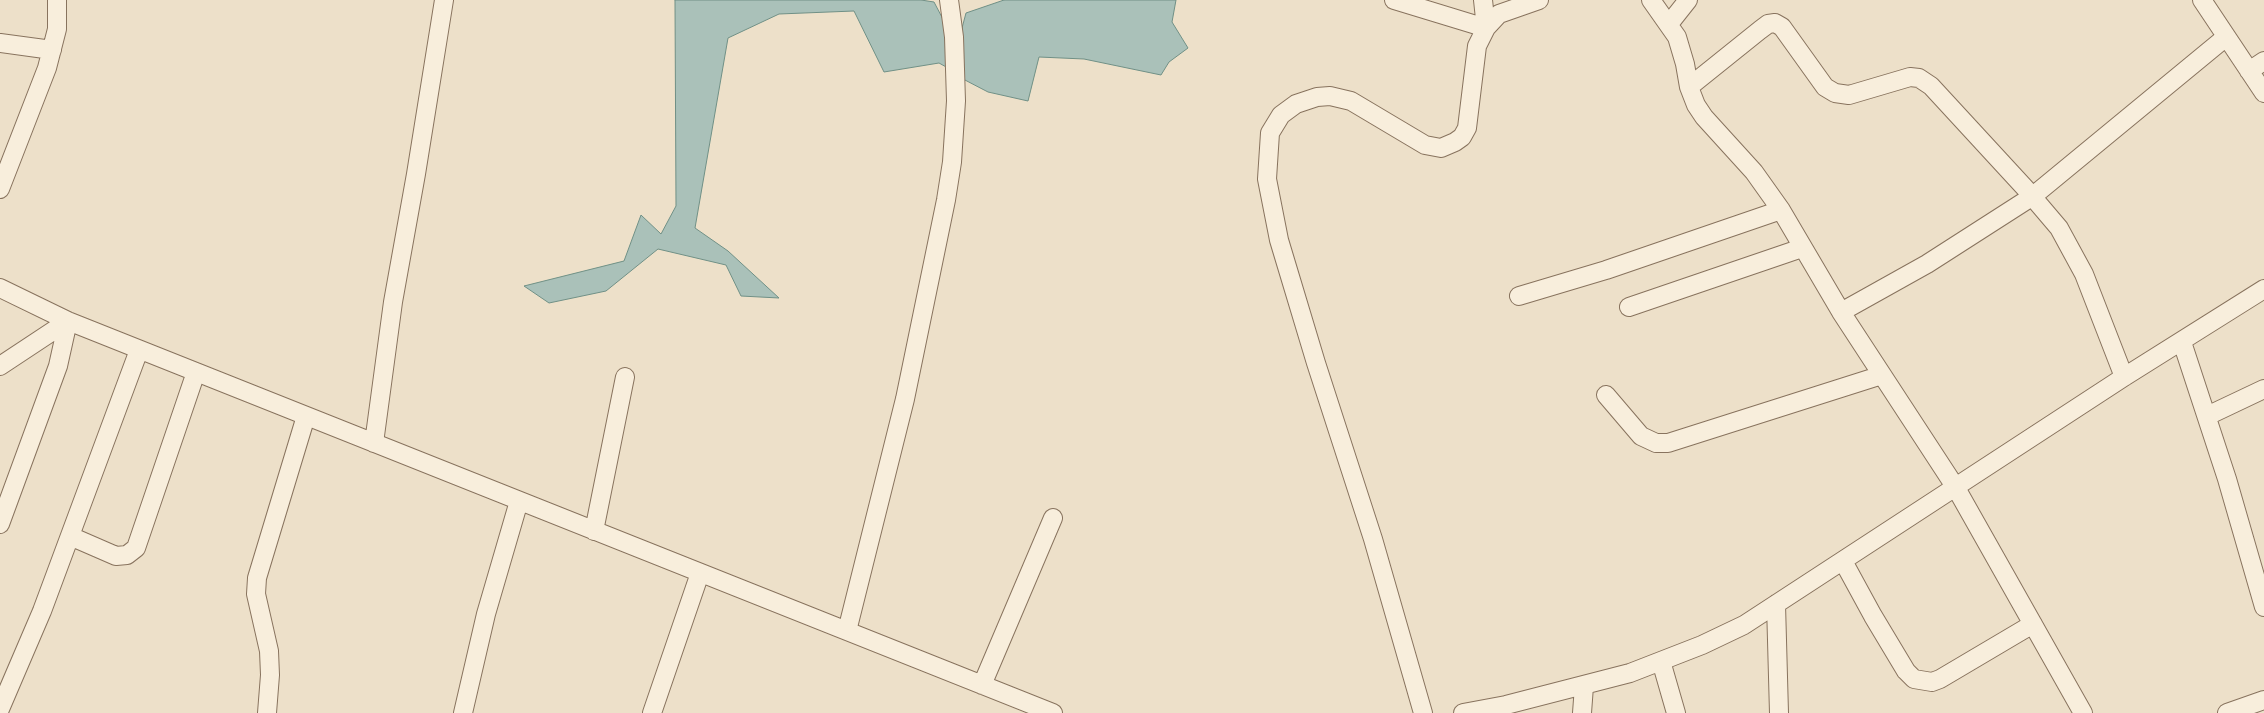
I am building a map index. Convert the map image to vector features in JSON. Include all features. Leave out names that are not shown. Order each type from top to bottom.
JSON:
[{"type":"street","points":[[0,189],[27,122],[52,50],[57,29],[57,0]]},
{"type":"street","points":[[374,443],[393,302],[444,0]]},
{"type":"street","points":[[847,631],[905,399],[949,181],[955,125],[956,67],[952,14],[949,0]]},
{"type":"street","points":[[1394,0],[1486,28]]},
{"type":"street","points":[[1483,0],[1486,28]]},
{"type":"street","points":[[1423,713],[1373,540],[1279,240],[1267,179],[1267,154],[1270,133],[1281,115],[1296,104],[1330,96],[1351,101],[1425,145],[1441,148],[1455,142],[1462,137],[1467,128],[1478,46],[1486,28],[1499,14],[1539,0]]},
{"type":"street","points":[[1651,0],[1669,24],[1682,50],[1689,87],[1704,117],[1754,172],[1781,210],[1841,312],[1956,488],[2083,713]]},
{"type":"street","points":[[1669,24],[1688,0]]},
{"type":"street","points":[[2202,0],[2264,93]]},
{"type":"street","points":[[1689,87],[1768,24],[1775,23],[1782,27],[1825,87],[1835,93],[1849,95],[1910,77],[1919,78],[1930,86],[2033,196],[2059,228],[2079,263],[2124,377]]},
{"type":"street","points":[[1841,312],[1927,264],[2033,196],[2226,37]]},
{"type":"street","points":[[0,43],[52,50]]},
{"type":"street","points":[[2249,71],[2264,61]]},
{"type":"street","points":[[1519,296],[1606,270],[1781,210]]},
{"type":"street","points":[[1629,307],[1802,248]]},
{"type":"street","points":[[0,288],[68,321],[139,350],[1053,713]]},
{"type":"street","points":[[1463,713],[1506,705],[1630,673],[1744,625],[2124,377],[2264,290]]},
{"type":"street","points":[[0,366],[68,321]]},
{"type":"street","points":[[0,524],[58,366],[68,321]]},
{"type":"street","points":[[2182,342],[2207,416],[2264,607]]},
{"type":"street","points":[[0,707],[42,611],[139,350]]},
{"type":"street","points":[[70,536],[116,556],[127,555],[136,548],[196,372]]},
{"type":"street","points":[[1606,395],[1641,436],[1656,443],[1668,443],[1882,374]]},
{"type":"street","points":[[594,531],[625,377]]},
{"type":"street","points":[[2207,416],[2264,389]]},
{"type":"street","points":[[267,713],[270,676],[269,651],[256,594],[257,578],[306,416]]},
{"type":"street","points":[[463,713],[486,614],[519,501]]},
{"type":"street","points":[[982,685],[1053,518]]},
{"type":"street","points":[[1843,561],[1906,671],[1914,679],[1932,682],[1940,679],[2033,624]]},
{"type":"street","points":[[652,713],[700,573]]},
{"type":"street","points":[[1776,604],[1779,713]]},
{"type":"street","points":[[1661,661],[1676,713]]},
{"type":"street","points":[[1582,713],[1584,686]]},
{"type":"street","points":[[2227,713],[2264,700]]},
{"type":"water","points":[[675,0],[921,0],[934,2],[945,23],[948,68],[939,63],[884,72],[854,11],[779,14],[728,38],[695,228],[728,251],[779,298],[741,296],[726,265],[658,249],[606,291],[549,303],[524,286],[624,261],[641,215],[661,234],[676,206]]},
{"type":"water","points":[[1004,0],[1176,0],[1172,22],[1188,48],[1169,62],[1161,75],[1084,59],[1039,57],[1028,101],[988,92],[963,79],[962,28],[966,13]]}]
